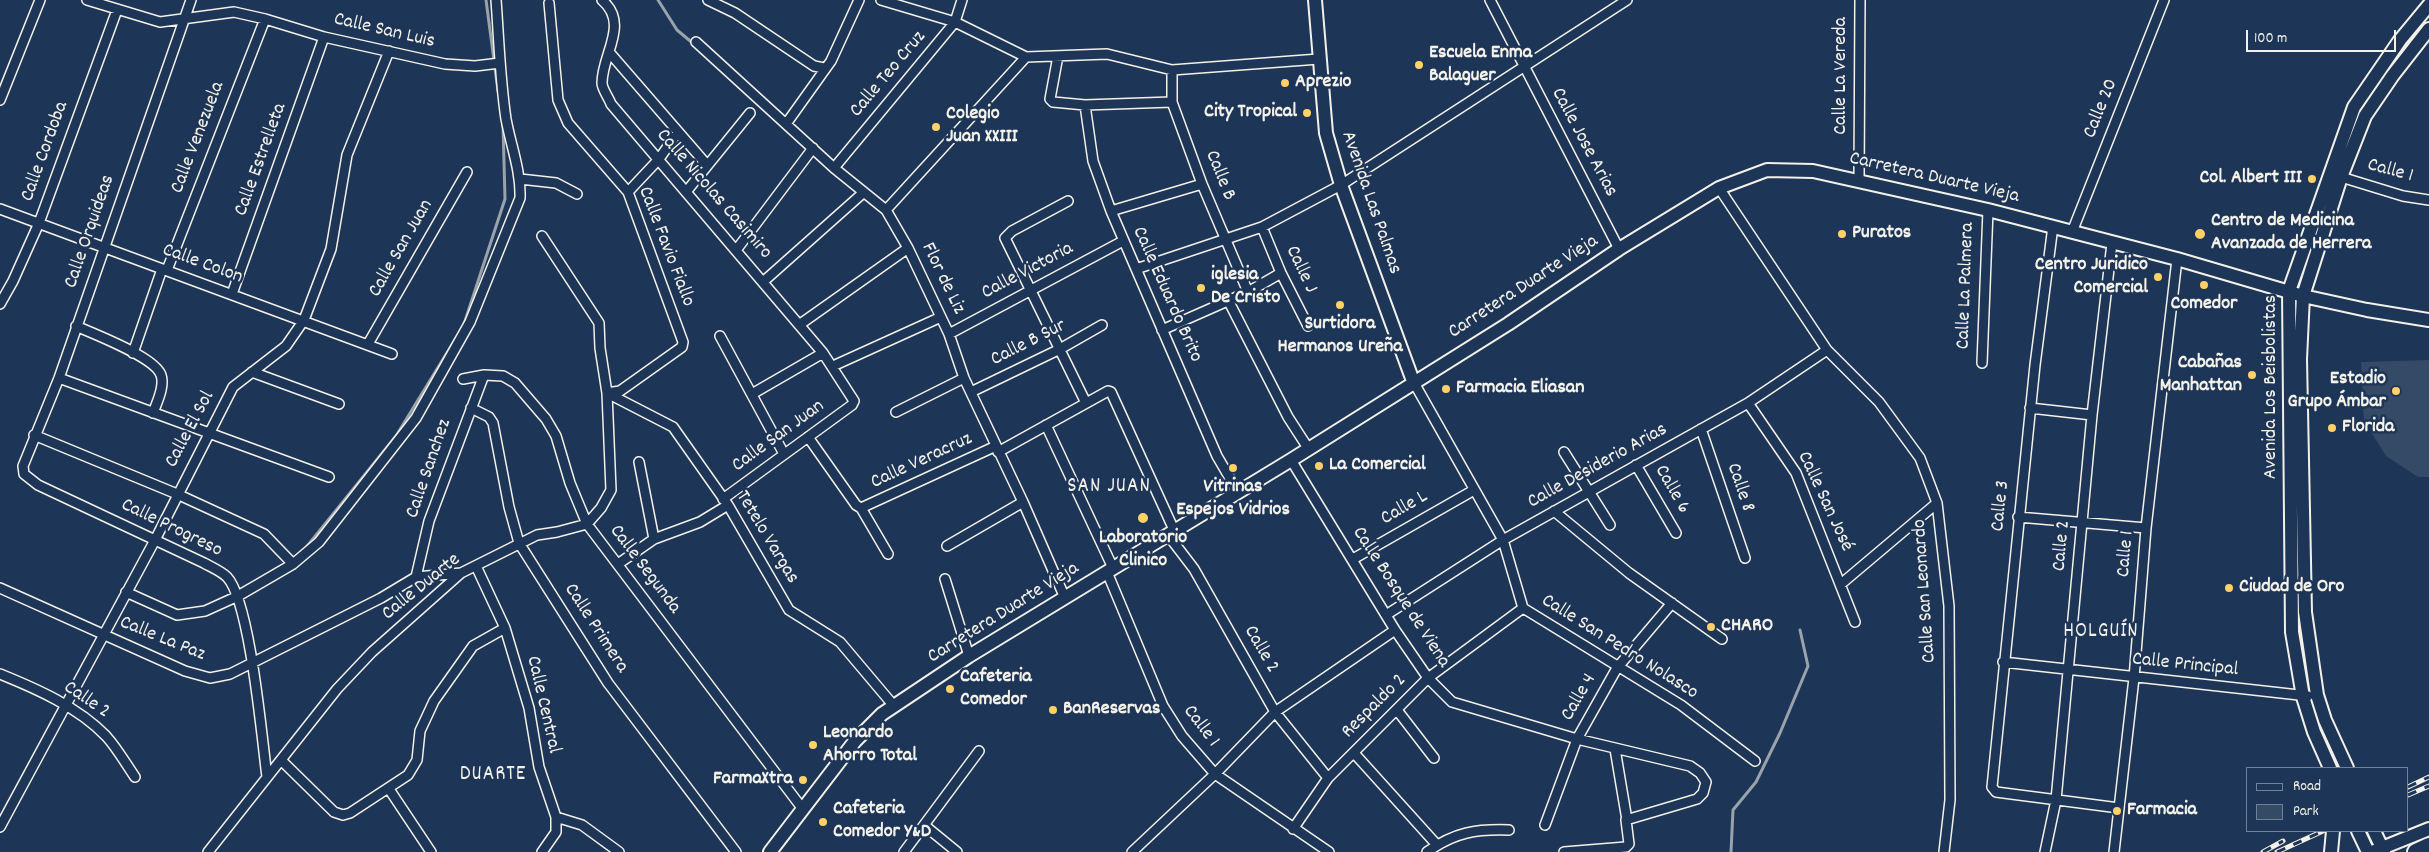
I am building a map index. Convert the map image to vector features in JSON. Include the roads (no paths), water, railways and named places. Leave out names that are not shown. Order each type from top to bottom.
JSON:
[{"type":"highway","points":[[2416,852],[2429,846]]},
{"type":"main road","name":"Avenida Las Palmas","points":[[1315,0],[1318,60],[1326,133],[1341,185],[1413,381]]},
{"type":"main road","name":"Avenida Los Beisbolistas","points":[[2330,767],[2314,732],[2302,697],[2291,613],[2289,291],[2354,107],[2400,40],[2429,6]]},
{"type":"main road","name":"Avenida Los Beisbolistas","points":[[2347,767],[2325,720],[2317,695],[2305,612],[2300,359],[2303,296],[2341,177],[2365,116],[2393,74],[2429,29]]},
{"type":"main road","name":"Carretera Duarte Vieja","points":[[770,852],[855,741],[882,714],[969,656],[1291,460],[1413,381],[1508,324],[1619,248],[1719,188],[1767,170],[1813,171],[1988,210],[2177,259],[2303,296],[2367,310],[2429,320]]},
{"type":"main road","points":[[2314,732],[2322,767]]},
{"type":"main road","points":[[2374,832],[2379,851],[2400,840],[2429,829]]},
{"type":"main road","points":[[2331,852],[2333,832]]},
{"type":"main road","points":[[2358,832],[2368,852]]},
{"type":"street","points":[[0,100],[40,0]]},
{"type":"street","name":"Calle San Luis","points":[[87,0],[160,22],[185,21],[222,12],[265,19],[324,37],[445,64],[475,66],[500,63]]},
{"type":"street","name":"Calle Orquideas","points":[[24,474],[24,460],[59,378],[103,247],[191,0]]},
{"type":"street","points":[[126,592],[177,615],[205,611],[238,596],[293,564],[319,542],[416,418],[470,322],[520,198],[520,179],[510,138],[500,63],[496,0]]},
{"type":"street","name":"Calle Nicolas Casimiro","points":[[602,0],[611,8],[616,24],[602,84],[611,104],[737,249],[823,352],[854,401]]},
{"type":"street","points":[[708,0],[735,13],[814,66],[824,68]]},
{"type":"street","points":[[786,124],[830,61],[859,0]]},
{"type":"street","points":[[882,0],[955,22],[1026,57],[1107,54],[1172,70],[1318,60]]},
{"type":"street","name":"Calle Teo Cruz","points":[[834,168],[955,22],[962,0]]},
{"type":"street","name":"Calle Jose Arias","points":[[1490,0],[1619,248]]},
{"type":"street","points":[[1136,269],[1226,241],[1262,227],[1341,185],[1627,0]]},
{"type":"street","name":"Calle La Vereda","points":[[1859,182],[1860,0]]},
{"type":"street","name":"Calle 20","points":[[2072,232],[2164,0]]},
{"type":"street","name":"Calle Favio Fiallo","points":[[549,3],[558,100],[568,123],[628,192],[683,344],[620,391],[607,393]]},
{"type":"street","name":"Calle Cordoba","points":[[0,304],[13,281],[38,223],[117,10]]},
{"type":"street","name":"Calle Venezuela","points":[[133,353],[164,270],[265,19]]},
{"type":"street","name":"Calle Estrelleta","points":[[232,294],[324,37]]},
{"type":"street","name":"Flor de Liz","points":[[696,42],[834,168],[886,210],[908,248],[949,334],[964,378],[1023,502],[1065,598]]},
{"type":"street","name":"Calle El Sol","points":[[0,827],[67,706],[126,592],[156,540],[177,494],[233,387],[286,346],[304,320],[331,250],[347,155],[389,51]]},
{"type":"street","points":[[609,52],[707,165]]},
{"type":"street","points":[[1058,56],[1050,99],[1053,102],[1085,105],[1172,102]]},
{"type":"street","points":[[886,210],[1026,57]]},
{"type":"street","name":"Calle B","points":[[1172,70],[1172,102],[1202,184],[1248,292]]},
{"type":"street","name":"Calle Eduardo Brito","points":[[1085,105],[1092,162],[1111,211],[1217,456],[1238,492]]},
{"type":"street","points":[[686,192],[750,113]]},
{"type":"street","points":[[628,192],[659,160],[678,132]]},
{"type":"street","points":[[737,249],[813,148]]},
{"type":"street","name":"Calle San Juan","points":[[368,344],[467,172]]},
{"type":"street","name":"Calle 1","points":[[2341,177],[2403,196],[2429,200]]},
{"type":"street","points":[[520,179],[556,183],[577,194]]},
{"type":"street","points":[[1111,211],[1202,184]]},
{"type":"street","name":"Calle San Leonardo","points":[[1719,188],[1827,350],[1879,402],[1920,458],[1937,503],[1949,606],[1950,800],[1944,852]]},
{"type":"street","points":[[764,281],[863,193]]},
{"type":"street","points":[[1068,201],[1012,231],[1005,238],[1086,403]]},
{"type":"street","name":"Calle Colon","points":[[0,209],[392,354]]},
{"type":"street","name":"Calle La Palmera","points":[[1982,363],[1988,210]]},
{"type":"street","name":"Calle 3","points":[[2053,226],[2018,517],[2003,662],[1994,790],[2056,800]]},
{"type":"street","name":"Calle J","points":[[1262,227],[1281,273],[1308,326]]},
{"type":"street","points":[[542,236],[599,323],[600,348],[607,393],[611,490],[601,508],[587,524]]},
{"type":"street","name":"Calle Victoria","points":[[949,334],[1031,292],[1123,240]]},
{"type":"street","name":"Calle 2","points":[[2045,852],[2056,800],[2092,415],[2112,243]]},
{"type":"street","points":[[799,325],[908,248]]},
{"type":"street","name":"Calle 1","points":[[2114,852],[2134,678],[2146,528],[2177,259]]},
{"type":"street","points":[[1162,330],[1248,292],[1281,273]]},
{"type":"street","points":[[1228,300],[1288,417],[1308,448]]},
{"type":"street","points":[[833,366],[941,317]]},
{"type":"street","name":"Calle B Sur","points":[[971,392],[1060,349],[1102,325]]},
{"type":"street","points":[[76,326],[150,363],[161,376],[161,386],[153,413]]},
{"type":"street","points":[[720,336],[784,454]]},
{"type":"street","name":"Calle Desiderio Arias","points":[[1386,615],[1503,540],[1748,402],[1827,350]]},
{"type":"street","points":[[752,394],[823,352]]},
{"type":"street","points":[[252,372],[339,404]]},
{"type":"street","name":"Calle Segunda","points":[[463,379],[484,375],[503,376],[515,383],[546,419],[556,436],[570,483],[587,524],[802,808]]},
{"type":"street","name":"Calle Sanchez","points":[[416,577],[429,521],[484,375]]},
{"type":"street","points":[[59,378],[329,477]]},
{"type":"street","points":[[896,412],[964,378]]},
{"type":"street","name":"Calle San Pedro Nolasco","points":[[1413,381],[1503,540],[1523,608],[1617,668],[1680,705],[1755,761]]},
{"type":"street","name":"Calle Veracruz","points":[[808,437],[856,505],[861,508],[997,449],[1108,391],[1111,392]]},
{"type":"street","name":"Calle 2","points":[[1111,392],[1171,532],[1194,569],[1274,712],[1328,778]]},
{"type":"street","name":"Tetelo Vargas","points":[[607,393],[673,427],[725,502],[789,610],[840,642],[894,706]]},
{"type":"street","name":"Calle San Juan","points":[[618,564],[654,539],[700,522],[784,454],[852,405],[854,401]]},
{"type":"street","name":"Calle San José","points":[[1748,402],[1796,473],[1855,622]]},
{"type":"street","name":"Calle Primera","points":[[471,408],[488,417],[493,423],[518,543],[608,683],[736,852]]},
{"type":"street","points":[[2030,408],[2092,415]]},
{"type":"street","name":"Calle 1","points":[[1046,425],[1110,570],[1163,706],[1182,736],[1215,774],[1292,829],[1329,852]]},
{"type":"street","name":"Calle 8","points":[[1701,429],[1745,558]]},
{"type":"street","points":[[34,435],[177,494],[264,534],[293,564]]},
{"type":"street","points":[[1564,452],[1610,525]]},
{"type":"street","name":"Calle Bosque de Viena","points":[[1291,460],[1395,630],[1428,678],[1452,702],[1577,739],[1690,766],[1700,773],[1706,782],[1703,793],[1697,800],[1627,820]]},
{"type":"street","points":[[639,462],[654,539]]},
{"type":"street","name":"Calle 6","points":[[1636,465],[1676,533]]},
{"type":"street","name":"Calle Progreso","points":[[24,474],[38,485],[156,540],[227,577],[238,596],[252,664],[267,777]]},
{"type":"street","name":"Calle L","points":[[1353,559],[1474,490]]},
{"type":"street","points":[[947,546],[1023,502]]},
{"type":"street","points":[[1841,584],[1937,503]]},
{"type":"street","points":[[861,508],[888,554]]},
{"type":"street","points":[[1554,511],[1629,573],[1722,639]]},
{"type":"street","points":[[2018,517],[2146,528]]},
{"type":"street","name":"Calle Duarte","points":[[208,852],[355,667],[461,573],[536,535],[587,524]]},
{"type":"street","name":"Calle Central","points":[[476,566],[505,628],[529,708],[539,767],[556,817]]},
{"type":"street","points":[[416,577],[461,573]]},
{"type":"street","name":"Calle La Paz","points":[[0,588],[198,676],[220,677],[252,664],[381,598],[416,577]]},
{"type":"street","points":[[945,579],[969,656]]},
{"type":"street","name":"Calle 4","points":[[1545,825],[1577,739],[1617,668],[1672,603]]},
{"type":"street","name":"Respaldo 2","points":[[1292,829],[1328,778],[1428,678],[1523,608]]},
{"type":"street","points":[[281,760],[338,814],[350,813],[408,775],[417,760],[423,720],[462,658],[473,646],[505,628]]},
{"type":"street","points":[[1132,852],[1215,774],[1274,712],[1395,630]]},
{"type":"street","name":"Calle Principal","points":[[2003,662],[2302,697],[2317,695]]},
{"type":"street","name":"Calle 2","points":[[0,674],[67,706],[106,737],[135,777]]},
{"type":"street","points":[[1397,710],[1434,758]]},
{"type":"street","points":[[1564,852],[1593,851],[1628,846],[1627,820],[1616,749]]},
{"type":"street","points":[[904,852],[979,751]]},
{"type":"street","points":[[1354,753],[1437,845]]},
{"type":"street","points":[[389,789],[431,852]]},
{"type":"street","points":[[2056,800],[2119,808]]},
{"type":"street","points":[[542,852],[556,832],[556,817],[582,824],[619,852]]},
{"type":"street","points":[[924,825],[957,852]]},
{"type":"street","points":[[1427,852],[1437,845],[1476,830],[1509,830]]},
{"type":"waterway","points":[[486,0],[498,91]]},
{"type":"waterway","points":[[658,0],[677,30],[695,45]]},
{"type":"waterway","points":[[464,324],[505,199],[503,125]]},
{"type":"waterway","points":[[304,550],[396,436],[456,338]]},
{"type":"waterway","points":[[1731,852],[1733,810],[1756,782],[1780,733],[1808,666],[1800,630]]},
{"type":"railway","points":[[2409,787],[2429,777]]},
{"type":"railway","points":[[2409,795],[2429,786]]},
{"type":"railway","points":[[2277,852],[2321,832]]},
{"type":"railway","points":[[2263,852],[2283,841]]},
{"type":"place","name":"Escuela Enma Balaguer","points":[[1419,65]]},
{"type":"place","name":"Aprezio","points":[[1285,83]]},
{"type":"place","name":"City Tropical","points":[[1307,113]]},
{"type":"place","name":"Colegio Juan XXIII","points":[[936,127]]},
{"type":"place","name":"Col. Albert III","points":[[2312,179]]},
{"type":"place","name":"Puratos","points":[[1842,234]]},
{"type":"place","name":"Centro de Medicina Avanzada de Herrera","points":[[2200,234]]},
{"type":"place","name":"Centro Juridico Comercial","points":[[2158,277]]},
{"type":"place","name":"Comedor","points":[[2204,285]]},
{"type":"place","name":"iglesia De Cristo","points":[[1201,288]]},
{"type":"place","name":"Surtidora Hermanos Ureña","points":[[1340,305]]},
{"type":"place","name":"Cabañas Manhattan","points":[[2252,375]]},
{"type":"place","name":"Farmacia Eliasan","points":[[1446,389]]},
{"type":"place","name":"Estadio Grupo Ámbar","points":[[2396,391]]},
{"type":"place","name":"Florida","points":[[2332,428]]},
{"type":"place","name":"La Comercial","points":[[1319,466]]},
{"type":"place","name":"Vitrinas Espejos Vidrios","points":[[1233,468]]},
{"type":"place","name":"Laboratorio Clinico","points":[[1143,518]]},
{"type":"place","name":"Ciudad de Oro","points":[[2229,588]]},
{"type":"place","name":"CHARO","points":[[1711,627]]},
{"type":"place","name":"Cafeteria Comedor","points":[[950,689]]},
{"type":"place","name":"BanReservas","points":[[1053,710]]},
{"type":"place","name":"Leonardo Ahorro Total","points":[[813,745]]},
{"type":"place","name":"FarmaXtra","points":[[803,780]]},
{"type":"place","name":"Farmacia","points":[[2117,811]]},
{"type":"place","name":"Cafeteria Comedor Y&D","points":[[823,822]]},
{"type":"district","name":"SAN JUAN","points":[[1109,488]]},
{"type":"district","name":"HOLGUÍN","points":[[2101,633]]},
{"type":"district","name":"DUARTE","points":[[493,776]]}]
